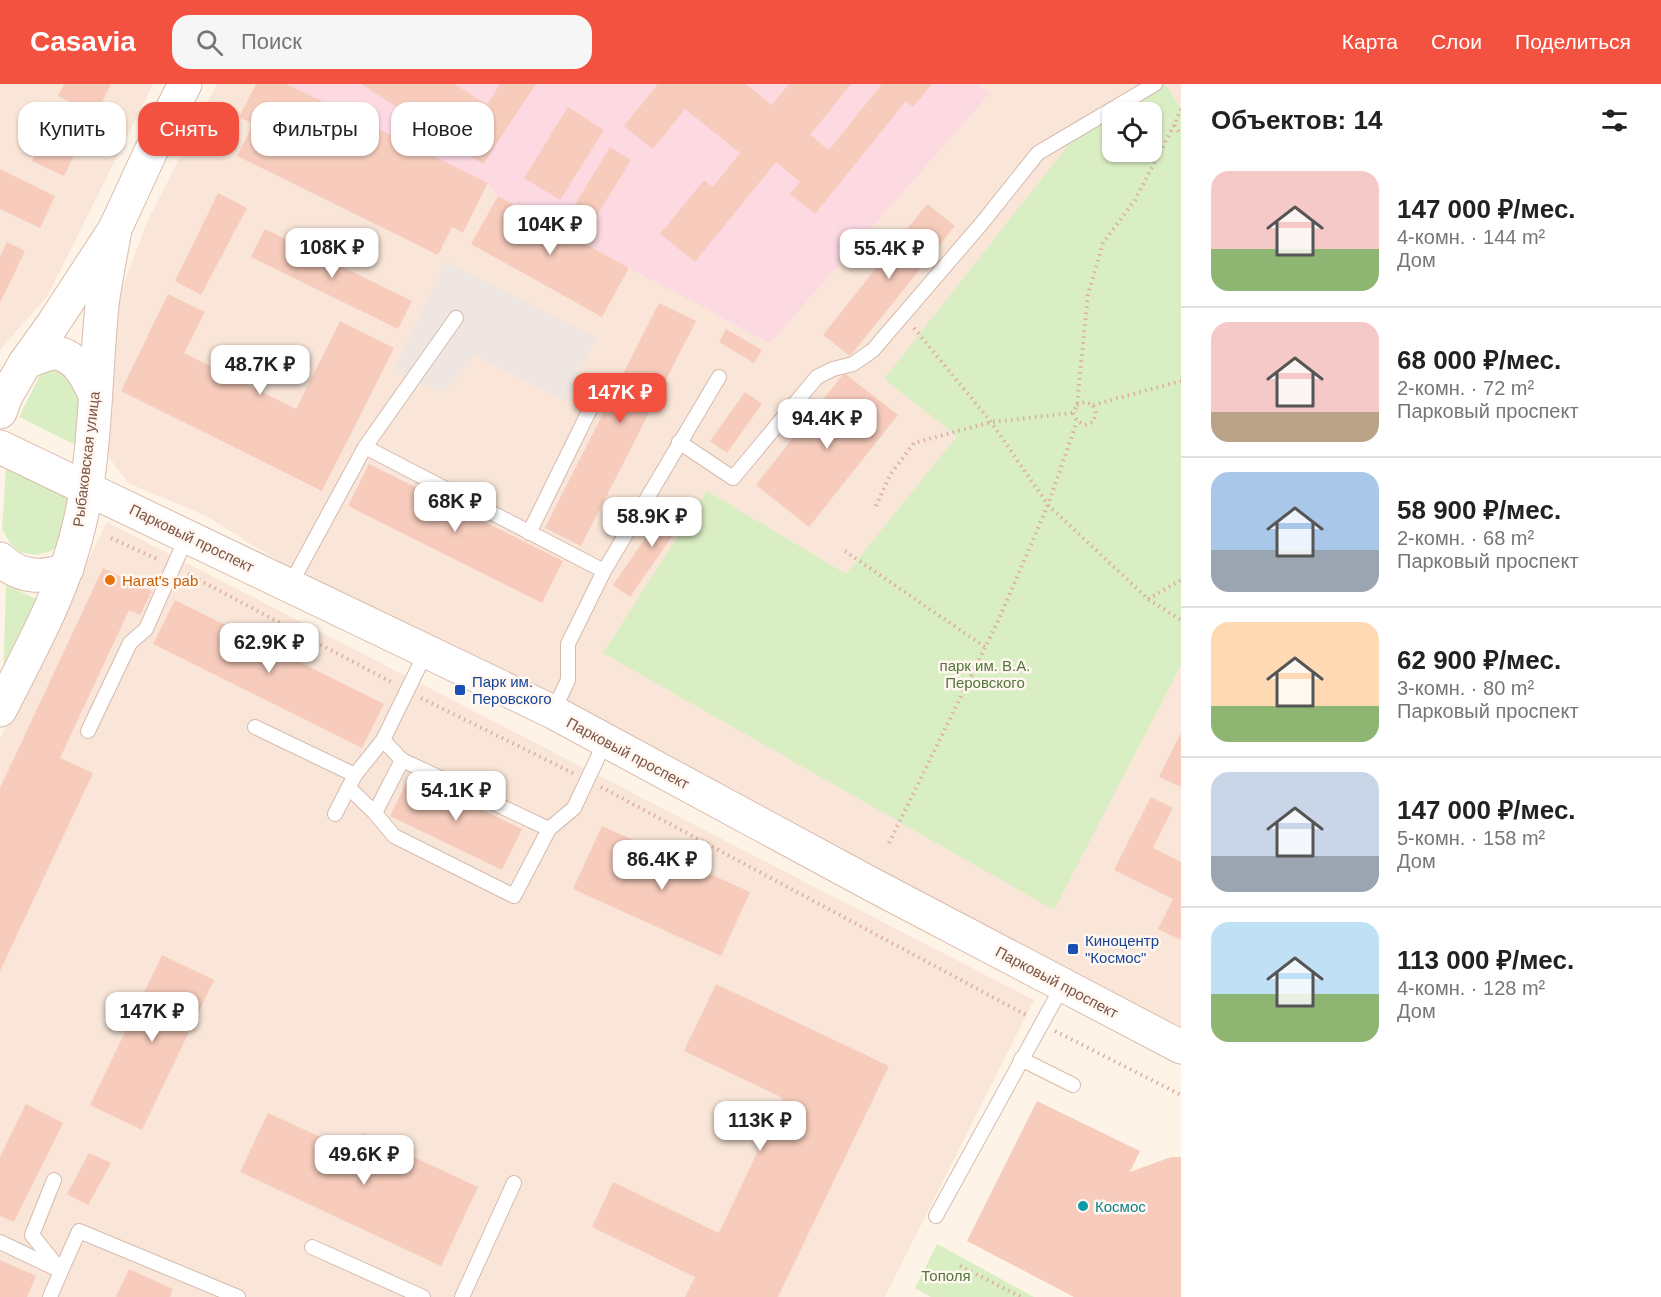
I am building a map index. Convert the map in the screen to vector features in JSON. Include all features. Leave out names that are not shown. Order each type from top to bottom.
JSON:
[{"type":"main road","name":"Рыбаковская улица","points":[[0,412],[6,396],[25,363],[115,229],[185,84]]},
{"type":"main road","name":"Рыбаковская улица","points":[[0,710],[47,618],[67,569],[80,522],[86,487],[103,304],[115,229]]},
{"type":"main road","points":[[25,363],[57,353],[72,360],[87,376],[95,395]]},
{"type":"main road","name":"Парковый проспект","points":[[0,447],[553,712],[1181,1047]]},
{"type":"main road","points":[[0,560],[17,571],[36,576],[52,575],[67,569]]},
{"type":"lane","points":[[679,442],[733,478],[817,377],[833,369],[853,364],[873,350],[982,223],[1038,153],[1155,84]]},
{"type":"lane","points":[[290,585],[365,447],[456,318]]},
{"type":"lane","points":[[553,712],[568,680],[568,644],[604,571],[719,377]]},
{"type":"lane","points":[[529,533],[604,381]]},
{"type":"lane","points":[[365,447],[604,571]]},
{"type":"lane","points":[[88,731],[130,643],[146,629],[188,536]]},
{"type":"lane","points":[[335,814],[355,775],[383,740],[426,652]]},
{"type":"lane","points":[[255,727],[355,775]]},
{"type":"lane","points":[[383,740],[402,760],[549,829]]},
{"type":"lane","points":[[349,788],[375,813],[394,836],[514,896],[549,829],[574,808],[606,740]]},
{"type":"lane","points":[[375,813],[402,760]]},
{"type":"lane","points":[[936,1216],[1063,985]]},
{"type":"lane","points":[[1022,1059],[1073,1085]]},
{"type":"lane","points":[[54,1180],[32,1235],[61,1270]]},
{"type":"lane","points":[[462,1297],[513,1183]]},
{"type":"lane","points":[[50,1297],[79,1231],[238,1297]]},
{"type":"lane","points":[[0,1242],[61,1270]]},
{"type":"lane","points":[[312,1247],[423,1297]]},
{"type":"path","points":[[1073,413],[1077,405],[1088,294],[1102,243],[1135,200],[1181,109]]},
{"type":"path","points":[[1174,124],[1181,135]]},
{"type":"path","points":[[903,314],[991,422],[1048,505],[1148,599],[1181,620]]},
{"type":"path","points":[[1077,405],[1085,402],[1093,405],[1181,381]]},
{"type":"path","points":[[1073,413],[1077,421],[1085,425],[1093,422],[1096,413],[1093,405]]},
{"type":"path","points":[[876,506],[890,475],[914,443],[991,422],[1073,413]]},
{"type":"path","points":[[889,843],[985,647],[1048,505],[1077,421]]},
{"type":"path","points":[[111,538],[174,567],[408,691],[588,780],[1041,1023],[1181,1095]]},
{"type":"path","points":[[844,551],[985,647]]},
{"type":"path","points":[[1148,599],[1181,580]]},
{"type":"path","points":[[960,1266],[1020,1297]]},
{"type":"shaded area","points":[[0,84],[153,84],[144,102],[138,102],[138,114],[126,138],[126,102],[18,102],[18,156],[117,156],[48,295],[0,350]]},
{"type":"shaded area","points":[[217,84],[1181,84],[1181,1027],[321,587],[204,515],[128,483],[109,457],[101,434],[119,296],[148,220],[180,156],[239,156],[239,102],[208,102]]},
{"type":"shaded area","points":[[287,84],[977,84],[990,93],[770,343],[498,196],[488,183],[433,156],[494,156],[494,102],[391,102],[391,135],[379,129],[379,102],[324,102]]},
{"type":"shaded area","points":[[445,261],[596,337],[566,401],[475,355],[444,393],[394,371]]},
{"type":"shaded area","points":[[107,522],[1034,1000],[885,1297],[0,1297],[0,739]]},
{"type":"green space","name":"парк им. В.А. Перовского","points":[[1165,84],[1181,108],[1181,665],[1054,910],[603,653],[707,491],[846,574],[957,436],[884,379],[1069,144],[1102,123],[1102,162],[1162,162],[1162,102],[1135,102]]},
{"type":"green space","points":[[57,363],[79,385],[77,446],[19,417],[45,365]]},
{"type":"green space","points":[[6,469],[73,500],[58,546],[51,551],[37,555],[19,552],[10,543],[2,529]]},
{"type":"green space","points":[[6,585],[34,598],[45,599],[3,682]]},
{"type":"green space","name":"Тополя","points":[[937,1244],[1034,1297],[931,1297],[915,1288]]},
{"type":"building","points":[[64,84],[111,84],[102,102],[70,102],[58,96]]},
{"type":"building","points":[[256,84],[287,84],[324,102],[251,102],[251,123],[239,117]]},
{"type":"building","points":[[361,84],[455,84],[482,102],[391,102]]},
{"type":"building","points":[[500,84],[536,84],[494,147],[494,102],[489,102]]},
{"type":"building","points":[[658,84],[746,84],[772,105],[789,84],[851,84],[810,135],[829,150],[882,84],[932,84],[913,107],[906,101],[815,214],[790,194],[800,182],[776,162],[695,262],[660,234],[704,180],[713,187],[740,153],[685,109],[653,149],[624,126]]},
{"type":"building","points":[[568,107],[604,130],[560,200],[524,178]]},
{"type":"building","points":[[251,128],[251,156],[379,156],[379,129],[391,135],[391,156],[433,156],[488,183],[463,233],[452,227],[438,255],[237,156]]},
{"type":"building","points":[[610,147],[631,160],[586,233],[565,221]]},
{"type":"building","points":[[34,156],[74,156],[64,176],[32,161]]},
{"type":"building","points":[[471,156],[488,156],[483,164]]},
{"type":"building","points":[[0,169],[55,196],[40,228],[0,209]]},
{"type":"building","points":[[218,193],[247,208],[201,295],[175,281]]},
{"type":"building","points":[[498,196],[629,268],[602,317],[471,244]]},
{"type":"building","points":[[927,204],[955,226],[850,356],[823,335]]},
{"type":"building","points":[[265,229],[412,301],[398,329],[251,257]]},
{"type":"building","points":[[7,242],[25,251],[0,303],[0,257]]},
{"type":"building","points":[[168,294],[205,312],[184,353],[296,409],[340,321],[394,348],[322,491],[121,391]]},
{"type":"building","points":[[659,303],[696,321],[581,546],[545,528]]},
{"type":"building","points":[[726,329],[762,350],[754,363],[719,342]]},
{"type":"building","points":[[844,373],[898,415],[809,527],[756,485]]},
{"type":"building","points":[[745,392],[762,404],[727,453],[710,441]]},
{"type":"building","points":[[369,464],[563,561],[542,603],[348,506]]},
{"type":"building","points":[[673,498],[690,510],[630,597],[613,585]]},
{"type":"building","points":[[103,568],[152,591],[140,615],[129,610],[60,758],[93,773],[0,971],[0,788]]},
{"type":"building","points":[[175,600],[384,704],[362,748],[153,644]]},
{"type":"building","points":[[1181,733],[1181,787],[1159,777]]},
{"type":"building","points":[[410,775],[522,829],[502,870],[390,816]]},
{"type":"building","points":[[1151,797],[1173,808],[1153,848],[1181,862],[1181,940],[1158,929],[1173,899],[1114,870]]},
{"type":"building","points":[[602,826],[750,892],[721,956],[573,889]]},
{"type":"building","points":[[162,955],[214,980],[142,1130],[90,1105]]},
{"type":"building","points":[[716,984],[889,1066],[778,1297],[685,1297],[695,1277],[592,1227],[613,1182],[719,1233],[783,1098],[684,1051]]},
{"type":"building","name":"Космос","points":[[1037,1101],[1140,1151],[1130,1172],[1171,1157],[1181,1157],[1181,1297],[1074,1297],[967,1241]]},
{"type":"building","points":[[26,1104],[63,1123],[14,1222],[0,1216],[0,1157]]},
{"type":"building","points":[[268,1113],[353,1152],[362,1133],[478,1187],[441,1266],[240,1172]]},
{"type":"building","points":[[89,1153],[111,1163],[88,1205],[67,1194]]},
{"type":"building","points":[[0,1260],[36,1276],[27,1297],[0,1297]]},
{"type":"building","points":[[129,1269],[173,1289],[170,1297],[116,1297]]},
{"type":"place","name":"Harat's pab","points":[[110,580]]},
{"type":"place","name":"Парк им. Перовского","points":[[460,690]]},
{"type":"place","name":"Киноцентр \"Космос\"","points":[[1073,949]]},
{"type":"place","name":"Космос","points":[[1083,1206]]}]
